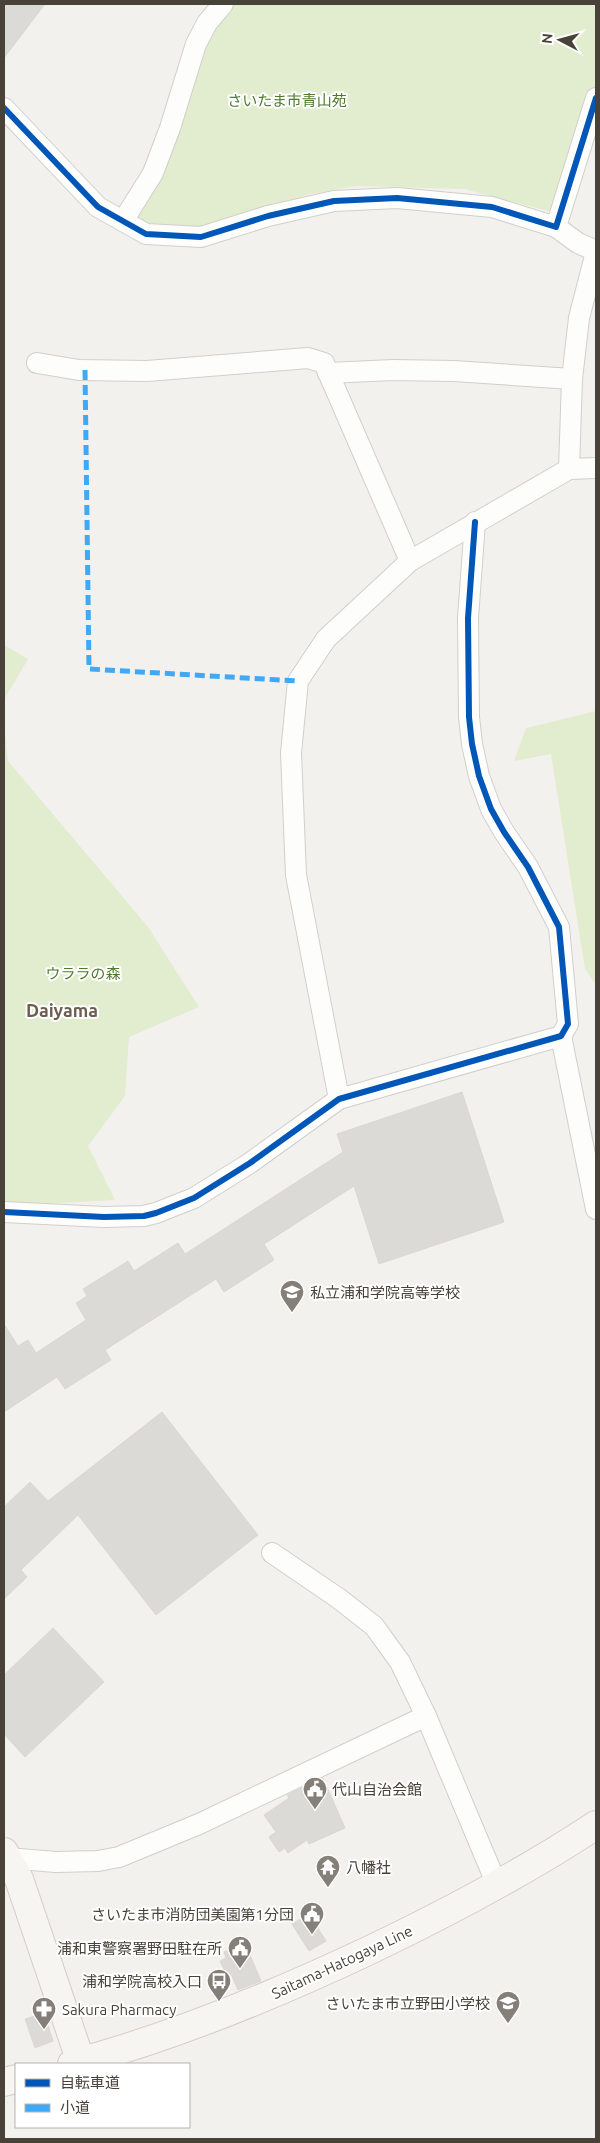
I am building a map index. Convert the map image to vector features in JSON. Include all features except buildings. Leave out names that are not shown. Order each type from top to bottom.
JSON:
[{"type":"main road","name":"Saitama-Hatogaya Line","points":[[77,2063],[169,2034],[308,1980],[440,1916],[496,1886],[596,1824]]},
{"type":"main road","points":[[6,1855],[19,1879],[77,2063]]},
{"type":"street","points":[[123,221],[153,172],[170,128],[196,44],[206,24],[223,4]]},
{"type":"street","points":[[4,108],[98,207],[146,234],[201,237],[268,216],[334,201],[397,198],[492,207],[556,227],[578,243],[596,251],[579,318],[572,379],[569,469]]},
{"type":"street","points":[[556,227],[595,108]]},
{"type":"street","points":[[37,363],[79,370],[147,371],[308,358],[324,363],[410,561]]},
{"type":"street","points":[[328,373],[393,370],[454,371],[572,379]]},
{"type":"street","points":[[339,1099],[296,875],[291,753],[298,681],[326,639],[410,561],[569,469],[596,468]]},
{"type":"street","points":[[475,522],[468,618],[469,717],[472,744],[479,776],[491,809],[533,875],[558,927],[568,1024],[561,1036],[596,1209]]},
{"type":"street","points":[[4,1212],[104,1217],[144,1216],[156,1213],[194,1198],[250,1164],[339,1099],[561,1036]]},
{"type":"street","points":[[272,1553],[374,1626],[400,1662],[426,1716],[496,1886]]},
{"type":"street","points":[[6,1855],[56,1862],[98,1861],[119,1857],[199,1824],[426,1716]]},
{"type":"green space","name":"さいたま市青山苑","points":[[235,4],[596,4],[596,105],[552,212],[464,189],[356,186],[306,195],[198,231],[167,230],[137,220],[135,210],[211,28]]},
{"type":"green space","points":[[4,645],[28,659],[4,700]]},
{"type":"green space","points":[[596,711],[596,991],[595,983],[585,969],[551,754],[514,761],[526,728]]},
{"type":"green space","name":"ウララの森","points":[[4,723],[8,761],[148,927],[199,1007],[129,1037],[125,1096],[88,1146],[115,1200],[4,1206]]},
{"type":"marked path","points":[[85,370],[89,669],[298,681]]},
{"type":"cycle path","points":[[4,108],[98,207],[146,234],[201,237],[268,216],[334,201],[397,198],[492,207],[556,227],[596,98]]},
{"type":"cycle path","points":[[4,1212],[104,1217],[144,1216],[156,1213],[194,1198],[250,1163],[339,1099],[561,1036],[568,1024],[559,927],[528,867],[491,809],[479,776],[472,744],[469,717],[468,618],[475,522]]},
{"type":"place","name":"私立浦和学院高等学校","points":[[292,1313]]},
{"type":"place","name":"代山自治会館","points":[[315,1810]]},
{"type":"place","name":"八幡社","points":[[328,1888]]},
{"type":"place","name":"さいたま市消防団美園第1分団","points":[[312,1935]]},
{"type":"place","name":"浦和東警察署野田駐在所","points":[[240,1969]]},
{"type":"place","name":"浦和学院高校入口","points":[[219,2002]]},
{"type":"place","name":"さいたま市立野田小学校","points":[[508,2024]]},
{"type":"place","name":"Sakura Pharmacy","points":[[44,2030]]},
{"type":"district","name":"Daiyama","points":[[62,1010]]}]
